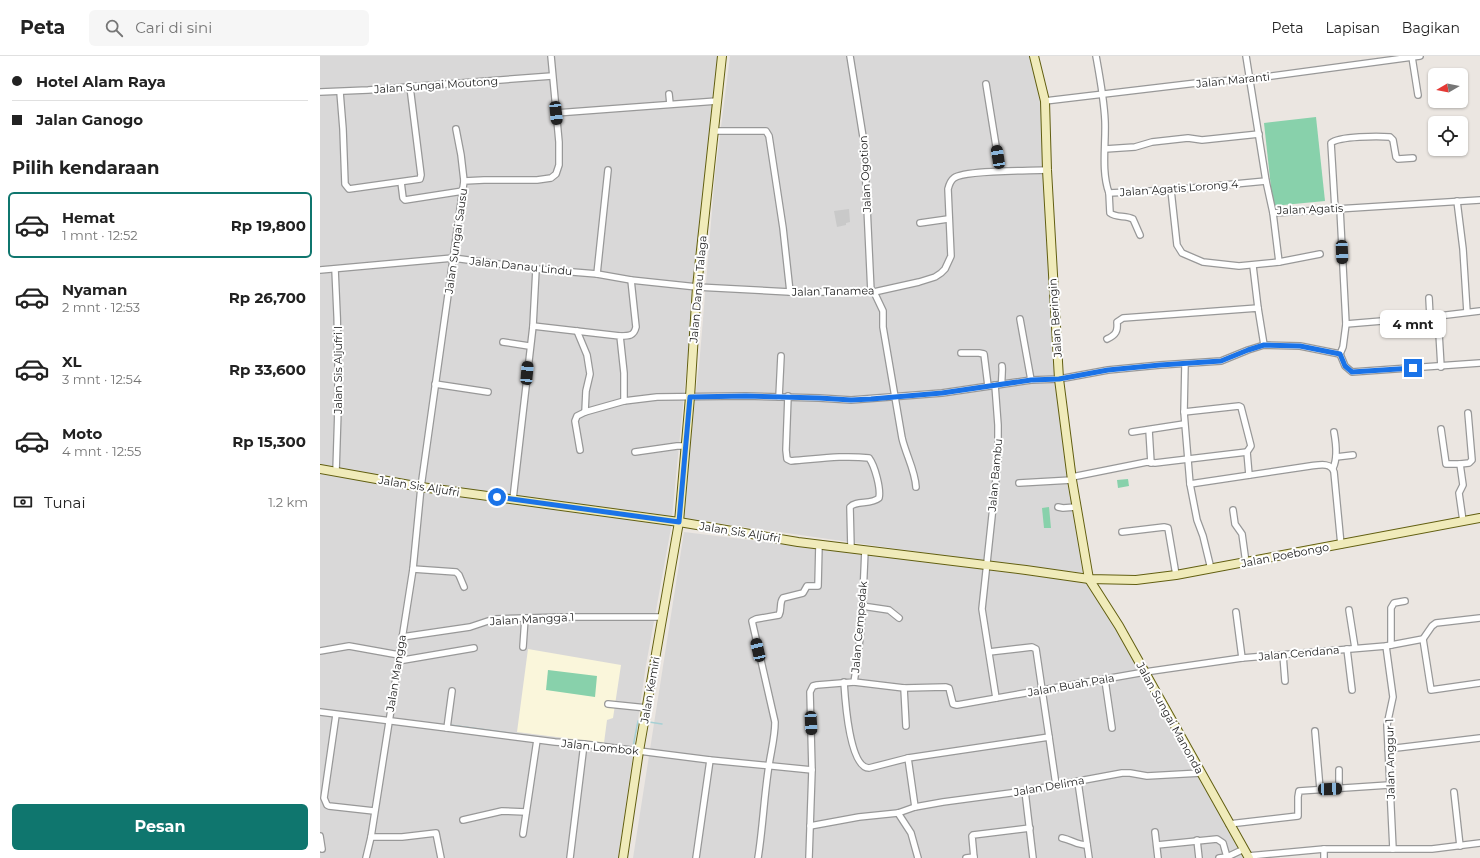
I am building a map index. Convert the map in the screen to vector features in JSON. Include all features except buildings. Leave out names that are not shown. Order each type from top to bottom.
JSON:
[{"type":"street","name":"Jalan Sungai Sausu","points":[[421,488],[464,181],[536,180],[551,178],[556,174],[559,165],[559,142],[551,56]]},
{"type":"street","name":"Jalan Danau Talaga","points":[[679,522],[690,397],[697,287],[722,56]]},
{"type":"street","name":"Jalan Ogotion","points":[[850,56],[864,143],[872,292]]},
{"type":"street","name":"Jalan Beringin","points":[[1034,56],[1045,101],[1047,170],[1059,379],[1076,507],[1089,579]]},
{"type":"street","name":"Jalan Agatis Lorong 4","points":[[1096,56],[1103,95],[1106,181],[1109,193],[1170,190],[1266,181]]},
{"type":"street","name":"Jalan Agatis","points":[[1246,56],[1266,181],[1273,213],[1480,200]]},
{"type":"street","name":"Jalan Maranti","points":[[1045,101],[1205,82],[1250,79],[1403,57],[1420,56]]},
{"type":"street","points":[[1412,57],[1418,95]]},
{"type":"street","name":"Jalan Sungai Moutong","points":[[320,92],[340,92],[552,76]]},
{"type":"street","points":[[986,84],[1000,171]]},
{"type":"street","points":[[340,92],[346,187],[349,189],[418,180],[421,177],[410,87]]},
{"type":"street","points":[[669,94],[670,104]]},
{"type":"street","points":[[556,113],[717,101]]},
{"type":"street","points":[[456,129],[464,181]]},
{"type":"street","points":[[714,131],[766,131],[782,228],[790,292]]},
{"type":"street","points":[[1105,149],[1134,147],[1152,142],[1188,138],[1202,140],[1259,134]]},
{"type":"street","points":[[1413,158],[1396,158],[1393,140],[1390,137],[1340,139],[1332,141],[1330,146],[1338,209],[1346,324],[1343,347],[1340,354],[1345,366],[1352,372],[1441,367],[1480,363]]},
{"type":"street","points":[[597,274],[608,170]]},
{"type":"street","name":"Jalan Tanamea","points":[[697,287],[790,292],[872,292],[920,282],[941,273],[951,256],[948,219],[948,189],[952,180],[959,176],[1000,171],[1047,170]]},
{"type":"street","points":[[401,182],[403,198],[407,200],[463,191]]},
{"type":"street","points":[[1170,190],[1177,245],[1182,253],[1203,262],[1253,266],[1320,254]]},
{"type":"street","points":[[1109,193],[1110,214],[1133,219],[1140,235]]},
{"type":"street","points":[[1457,201],[1464,248],[1467,312]]},
{"type":"street","points":[[1273,213],[1279,262]]},
{"type":"street","points":[[920,223],[948,219]]},
{"type":"street","name":"Jalan Danau Lindu","points":[[320,270],[453,258],[697,287]]},
{"type":"street","points":[[1253,266],[1264,345]]},
{"type":"street","name":"Jalan Sis Aljufri I","points":[[335,269],[339,373],[336,472]]},
{"type":"street","points":[[512,499],[532,326],[536,269]]},
{"type":"street","points":[[532,326],[620,336],[632,335],[635,333],[636,327],[631,280]]},
{"type":"street","points":[[872,292],[883,311],[883,327],[904,446],[915,475],[916,487]]},
{"type":"street","points":[[1429,298],[1430,317]]},
{"type":"street","points":[[1108,339],[1115,335],[1118,328],[1117,322],[1123,318],[1258,308]]},
{"type":"street","points":[[1346,324],[1480,311]]},
{"type":"street","points":[[1438,316],[1441,367]]},
{"type":"street","points":[[1020,319],[1031,380]]},
{"type":"street","points":[[577,330],[588,356],[590,374],[586,391],[585,412]]},
{"type":"street","points":[[620,336],[624,373],[624,401]]},
{"type":"street","points":[[503,342],[529,346]]},
{"type":"street","points":[[580,450],[575,421],[577,416],[585,412],[624,401],[657,397],[788,396],[851,400],[942,393],[1031,380],[1059,379],[1108,370],[1221,361],[1264,345],[1300,346],[1340,354]]},
{"type":"street","points":[[960,353],[984,354],[988,386]]},
{"type":"street","points":[[779,397],[781,356]]},
{"type":"street","points":[[1185,364],[1184,424],[1190,484],[1197,520],[1203,536],[1211,569]]},
{"type":"street","points":[[1002,366],[1002,384]]},
{"type":"street","points":[[435,384],[488,392]]},
{"type":"street","name":"Jalan Bambu","points":[[989,652],[982,603],[998,460],[998,425],[995,385]]},
{"type":"street","points":[[788,396],[786,455],[789,460],[803,460],[822,457],[869,458],[873,464],[879,490],[879,498],[874,502],[854,504],[850,507],[851,548]]},
{"type":"street","points":[[1184,412],[1241,407],[1251,446],[1247,452],[1249,475]]},
{"type":"street","points":[[1441,429],[1446,464],[1468,463],[1472,460],[1468,412]]},
{"type":"street","points":[[1132,432],[1184,424]]},
{"type":"street","points":[[1149,430],[1152,463]]},
{"type":"street","points":[[1334,432],[1336,457],[1333,468],[1341,545]]},
{"type":"street","points":[[635,452],[686,446]]},
{"type":"street","points":[[1019,483],[1072,479],[1135,463],[1188,460],[1247,452]]},
{"type":"street","points":[[1336,457],[1353,455]]},
{"type":"street","points":[[1460,464],[1463,485],[1459,493],[1463,521]]},
{"type":"street","points":[[1190,484],[1310,466],[1326,465],[1333,468]]},
{"type":"street","name":"Jalan Sis Aljufri","points":[[320,469],[421,488],[679,522],[798,542],[1089,579]]},
{"type":"street","name":"Jalan Mangga","points":[[366,858],[371,837],[388,720],[413,569],[421,488]]},
{"type":"street","points":[[1058,507],[1076,507]]},
{"type":"street","points":[[1233,510],[1235,524],[1242,534],[1246,563]]},
{"type":"street","name":"Jalan Poebongo","points":[[1089,579],[1136,580],[1176,575],[1480,518]]},
{"type":"street","name":"Jalan Kemiri","points":[[623,858],[639,752],[679,522]]},
{"type":"street","points":[[1122,532],[1164,527],[1168,528],[1176,575]]},
{"type":"street","points":[[758,858],[769,766],[775,732],[774,717],[752,621],[779,615],[783,598],[803,593],[807,586],[818,586],[819,544]]},
{"type":"street","name":"Jalan Cempedak","points":[[809,858],[812,770],[810,692],[813,686],[817,685],[854,682],[857,666],[862,606],[865,550]]},
{"type":"street","points":[[413,569],[456,572],[459,575],[464,587]]},
{"type":"street","name":"Jalan Sungai Manonda","points":[[1089,579],[1119,626],[1247,855]]},
{"type":"street","name":"Jalan Anggur 1","points":[[1393,850],[1387,721],[1392,696],[1388,645],[1391,608],[1394,603],[1405,601]]},
{"type":"street","points":[[862,606],[889,610],[899,618]]},
{"type":"street","name":"Jalan Cendana","points":[[1349,610],[1355,648]]},
{"type":"street","name":"Jalan Cendana","points":[[1236,612],[1242,658]]},
{"type":"street","name":"Jalan Mangga 1","points":[[402,637],[470,627],[494,619],[624,616],[663,617]]},
{"type":"street","points":[[523,647],[524,618]]},
{"type":"street","points":[[1480,618],[1436,623],[1432,626],[1423,639],[1432,690],[1480,684]]},
{"type":"street","name":"Jalan Cendana","points":[[1145,672],[1242,658],[1388,645],[1423,639]]},
{"type":"street","points":[[320,651],[349,646],[399,658],[474,648]]},
{"type":"street","points":[[996,698],[989,652],[1035,648],[1043,690],[1056,785]]},
{"type":"street","points":[[1347,649],[1352,690]]},
{"type":"street","points":[[1283,655],[1285,681]]},
{"type":"street","name":"Jalan Buah Pala","points":[[854,682],[904,688],[946,686],[949,688],[953,704],[956,705],[1145,672]]},
{"type":"street","points":[[1105,680],[1112,728]]},
{"type":"street","points":[[844,682],[847,714],[853,749],[865,768],[908,758],[1049,737]]},
{"type":"street","points":[[904,688],[906,726]]},
{"type":"street","points":[[447,728],[452,690]]},
{"type":"street","points":[[608,704],[647,708]]},
{"type":"street","name":"Jalan Lombok","points":[[320,712],[537,740],[812,770]]},
{"type":"street","points":[[336,715],[324,806],[374,812]]},
{"type":"street","points":[[1315,731],[1320,789]]},
{"type":"street","points":[[1388,749],[1480,738]]},
{"type":"street","points":[[523,834],[537,740]]},
{"type":"street","points":[[570,858],[584,744]]},
{"type":"street","points":[[908,758],[915,807]]},
{"type":"street","points":[[696,858],[710,760]]},
{"type":"street","points":[[1339,770],[1339,788]]},
{"type":"street","name":"Jalan Delima","points":[[810,826],[859,817],[898,813],[915,807],[1025,791],[1126,772],[1146,776],[1201,773]]},
{"type":"street","points":[[1078,782],[1089,858]]},
{"type":"street","points":[[1229,824],[1298,816],[1298,792],[1320,789],[1389,785]]},
{"type":"street","points":[[1025,791],[1033,858]]},
{"type":"street","points":[[1454,792],[1460,846]]},
{"type":"street","points":[[463,820],[502,811],[526,812]]},
{"type":"street","points":[[898,813],[911,833],[918,858]]},
{"type":"street","points":[[966,858],[974,857],[973,835],[1030,828]]},
{"type":"street","points":[[1155,832],[1158,858]]},
{"type":"street","points":[[371,837],[402,837],[436,833],[442,858]]},
{"type":"street","points":[[320,836],[322,849]]},
{"type":"street","points":[[1062,838],[1070,839],[1078,845],[1087,845]]},
{"type":"street","points":[[1156,845],[1218,839],[1223,843],[1228,856]]},
{"type":"street","points":[[1197,840],[1199,858]]},
{"type":"street","points":[[1219,858],[1228,856],[1324,849],[1432,849],[1480,843]]},
{"type":"street","points":[[1324,849],[1324,858]]},
{"type":"shaded area","points":[[320,56],[719,56],[705,179],[671,528],[646,665],[618,858],[320,858]]},
{"type":"shaded area","points":[[730,56],[1030,56],[1042,101],[1057,368],[1084,573],[940,555],[682,518],[700,355],[715,174]]},
{"type":"shaded area","points":[[849,209],[850,222],[846,223],[846,225],[837,227],[834,211]]},
{"type":"shaded area","points":[[684,532],[1090,583],[1122,633],[1245,858],[633,858]]},
{"type":"shaded area","points":[[528,649],[621,665],[613,718],[607,720],[604,743],[517,732]]},
{"type":"green space","points":[[1316,117],[1325,201],[1273,206],[1264,123]]},
{"type":"green space","points":[[1128,479],[1129,486],[1118,488],[1117,480]]},
{"type":"green space","points":[[1049,507],[1051,528],[1044,528],[1042,508]]},
{"type":"green space","points":[[548,670],[597,676],[595,697],[546,690]]},
{"type":"waterway","points":[[633,747],[638,721]]},
{"type":"waterway","points":[[649,722],[662,724]]},
{"type":"waterway","points":[[450,725],[559,740]]},
{"type":"route","points":[[497,497],[679,522],[690,397],[788,396],[851,400],[942,393],[1031,380],[1059,379],[1108,370],[1221,361],[1264,345],[1300,346],[1340,354],[1345,366],[1352,372],[1413,368]]}]
